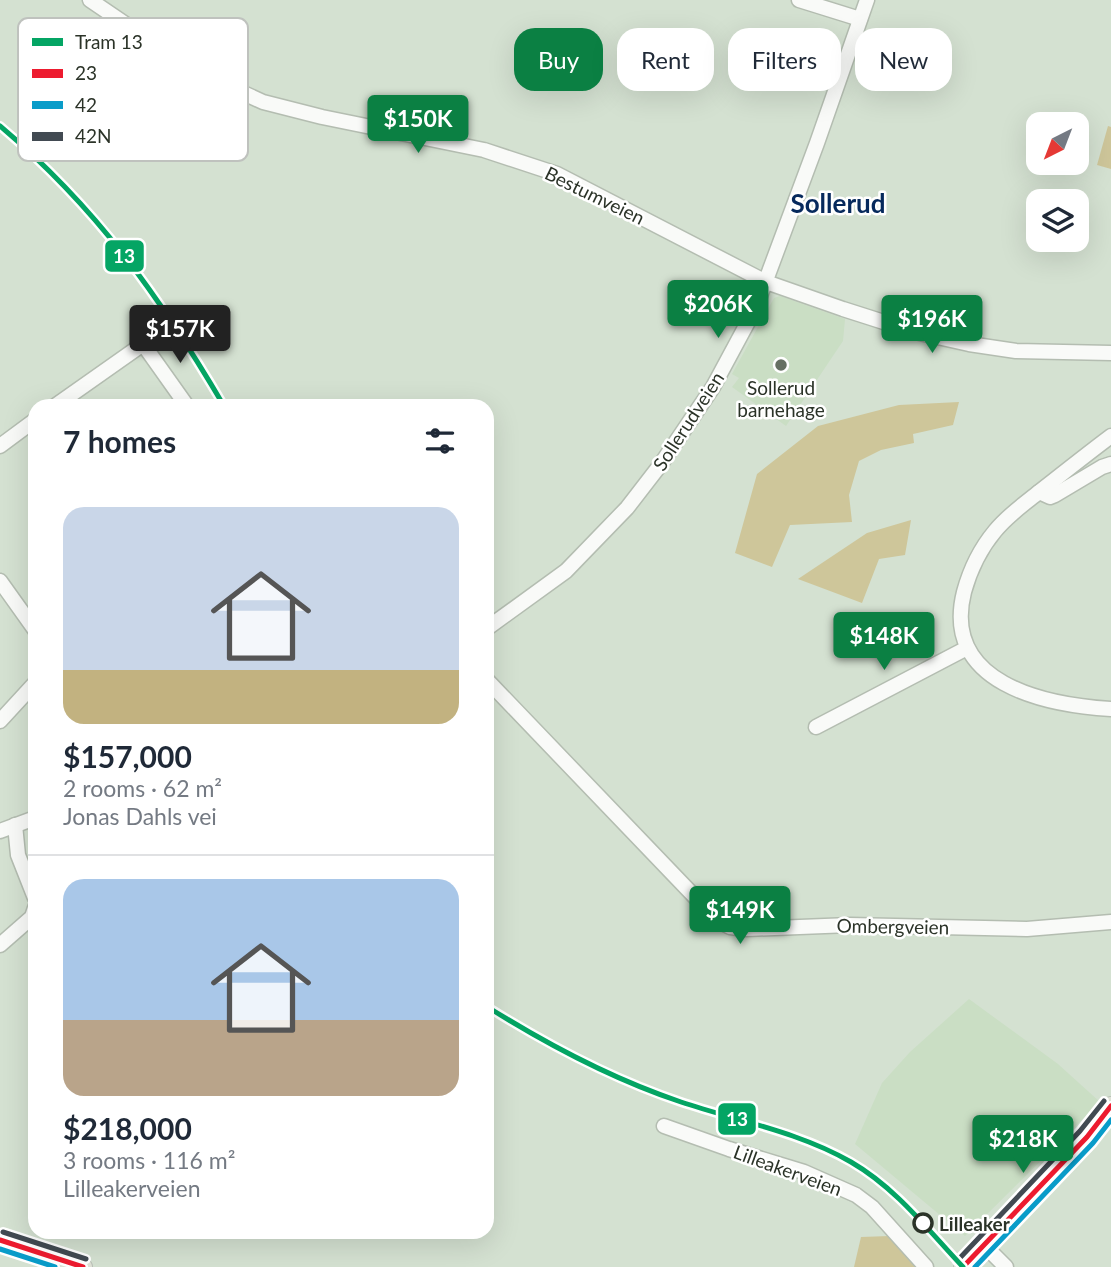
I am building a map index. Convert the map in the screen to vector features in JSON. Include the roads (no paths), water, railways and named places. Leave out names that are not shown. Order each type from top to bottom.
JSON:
[{"type":"main road","points":[[963,1267],[1088,1136],[1111,1106]]},
{"type":"main road","points":[[0,1240],[83,1267]]},
{"type":"street","name":"Bestumveien","points":[[90,0],[116,18]]},
{"type":"street","points":[[799,0],[860,19]]},
{"type":"street","name":"Sollerudveien","points":[[494,623],[566,571],[638,494],[713,387],[766,282],[867,0]]},
{"type":"street","name":"Bestumveien","points":[[248,95],[264,102],[322,117],[484,150],[558,174],[766,282],[947,341],[1016,351],[1111,353]]},
{"type":"street","points":[[65,399],[143,344],[182,399]]},
{"type":"street","points":[[0,446],[28,425]]},
{"type":"street","points":[[1111,436],[1005,519],[983,546],[974,565],[960,612],[967,648],[986,671],[1024,694],[1066,705],[1111,709]]},
{"type":"street","points":[[1040,492],[1050,497],[1111,464]]},
{"type":"street","points":[[0,581],[28,620]]},
{"type":"street","points":[[816,727],[967,648]]},
{"type":"street","name":"Ombergveien","points":[[494,687],[718,921],[730,927],[746,929],[850,925],[1027,929],[1111,922]]},
{"type":"street","points":[[0,721],[28,691]]},
{"type":"street","points":[[0,831],[28,820]]},
{"type":"street","points":[[15,825],[18,855],[28,880]]},
{"type":"street","points":[[0,945],[28,920]]},
{"type":"street","name":"Lilleakerveien","points":[[664,1126],[804,1172],[856,1195],[872,1207],[926,1267]]},
{"type":"street","points":[[984,1245],[1006,1267]]},
{"type":"tram line","name":"13","points":[[0,126],[18,142]]},
{"type":"tram line","name":"13","points":[[39,161],[97,222],[151,291],[220,399]]},
{"type":"tram line","name":"13","points":[[494,1011],[557,1047],[630,1083],[681,1102],[789,1135],[851,1162],[897,1197],[963,1267]]},
{"type":"place","name":"Sollerud barnehage","points":[[781,365]]},
{"type":"place","name":"Lilleaker","points":[[923,1223]]},
{"type":"district","name":"Sollerud","points":[[838,203]]}]
